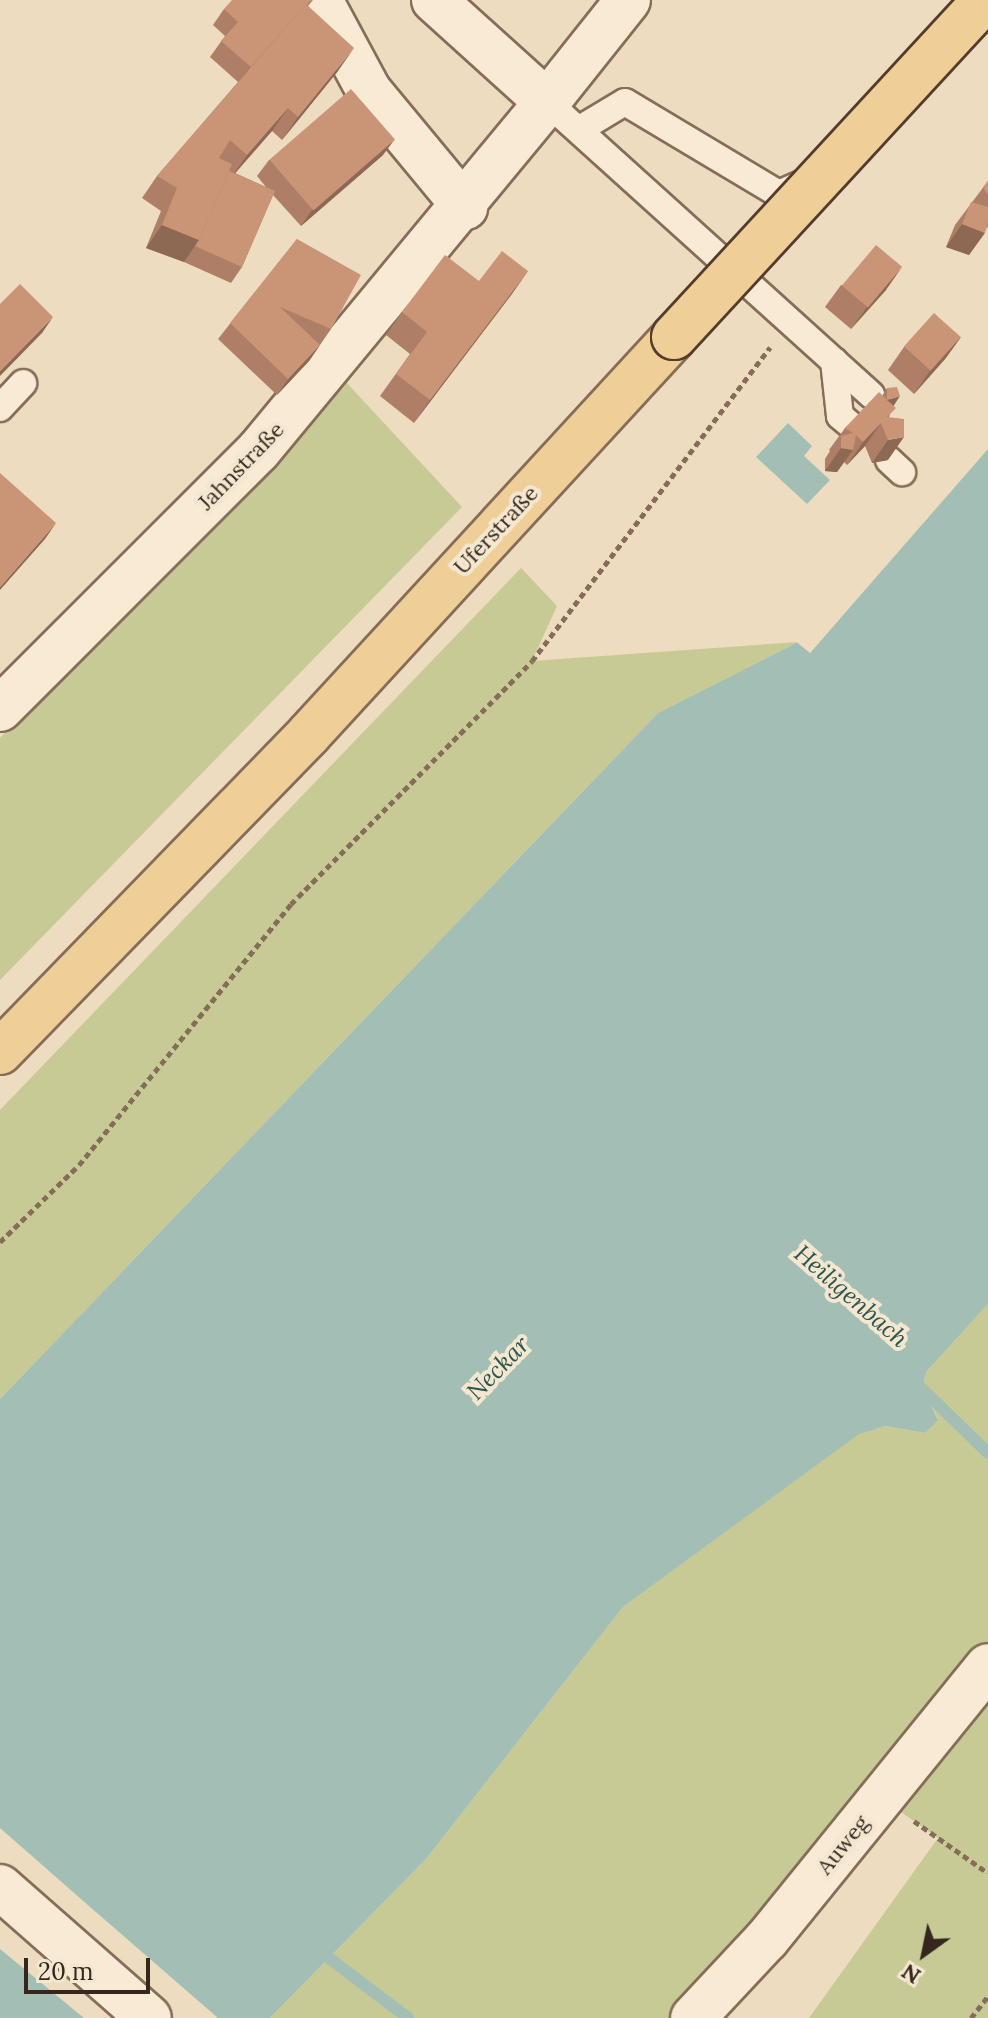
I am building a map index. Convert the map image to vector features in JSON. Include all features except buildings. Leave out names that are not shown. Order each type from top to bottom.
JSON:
[{"type":"main road","name":"Uferstraße","points":[[0,1052],[309,734],[985,0]]},
{"type":"street","points":[[320,0],[369,91],[465,207]]},
{"type":"street","points":[[434,0],[547,102]]},
{"type":"street","name":"Jahnstraße","points":[[0,709],[259,450],[465,207],[628,0]]},
{"type":"street","name":"Auweg","points":[[693,2018],[988,1666]]},
{"type":"street","points":[[0,1887],[149,2018]]},
{"type":"lane","points":[[580,129],[625,102],[779,194],[800,189],[976,0]]},
{"type":"lane","points":[[547,102],[871,395]]},
{"type":"lane","points":[[834,361],[840,416],[852,426]]},
{"type":"lane","points":[[0,408],[23,383]]},
{"type":"path","points":[[0,1242],[79,1165],[291,904],[532,661],[790,320]]},
{"type":"path","points":[[881,1797],[988,1873]]},
{"type":"path","points":[[971,2018],[988,1996]]},
{"type":"green space","points":[[345,381],[462,507],[0,980],[0,738]]},
{"type":"green space","points":[[521,568],[557,606],[532,661],[798,642],[658,713],[0,1399],[0,1110]]},
{"type":"green space","points":[[988,1304],[988,2018],[809,2018],[938,1838],[881,1798],[693,2018],[270,2018],[426,1859],[623,1607],[859,1433],[885,1426],[925,1433],[938,1419],[922,1386],[927,1371]]},
{"type":"water","points":[[788,423],[812,446],[804,456],[830,480],[807,504],[756,457]]},
{"type":"water","name":"Neckar","points":[[988,449],[988,1304],[927,1371],[922,1386],[938,1420],[925,1433],[885,1426],[859,1434],[623,1607],[426,1859],[270,2018],[0,2018],[0,1399],[658,713],[798,642],[810,653]]},
{"type":"pier","points":[[988,445],[810,653],[794,640],[810,648]]},
{"type":"pier","points":[[0,1828],[218,2018],[84,2018],[0,1949]]},
{"type":"waterway","name":"Heiligenbach","points":[[913,1380],[988,1453]]},
{"type":"waterway","points":[[329,1958],[408,2018]]}]
